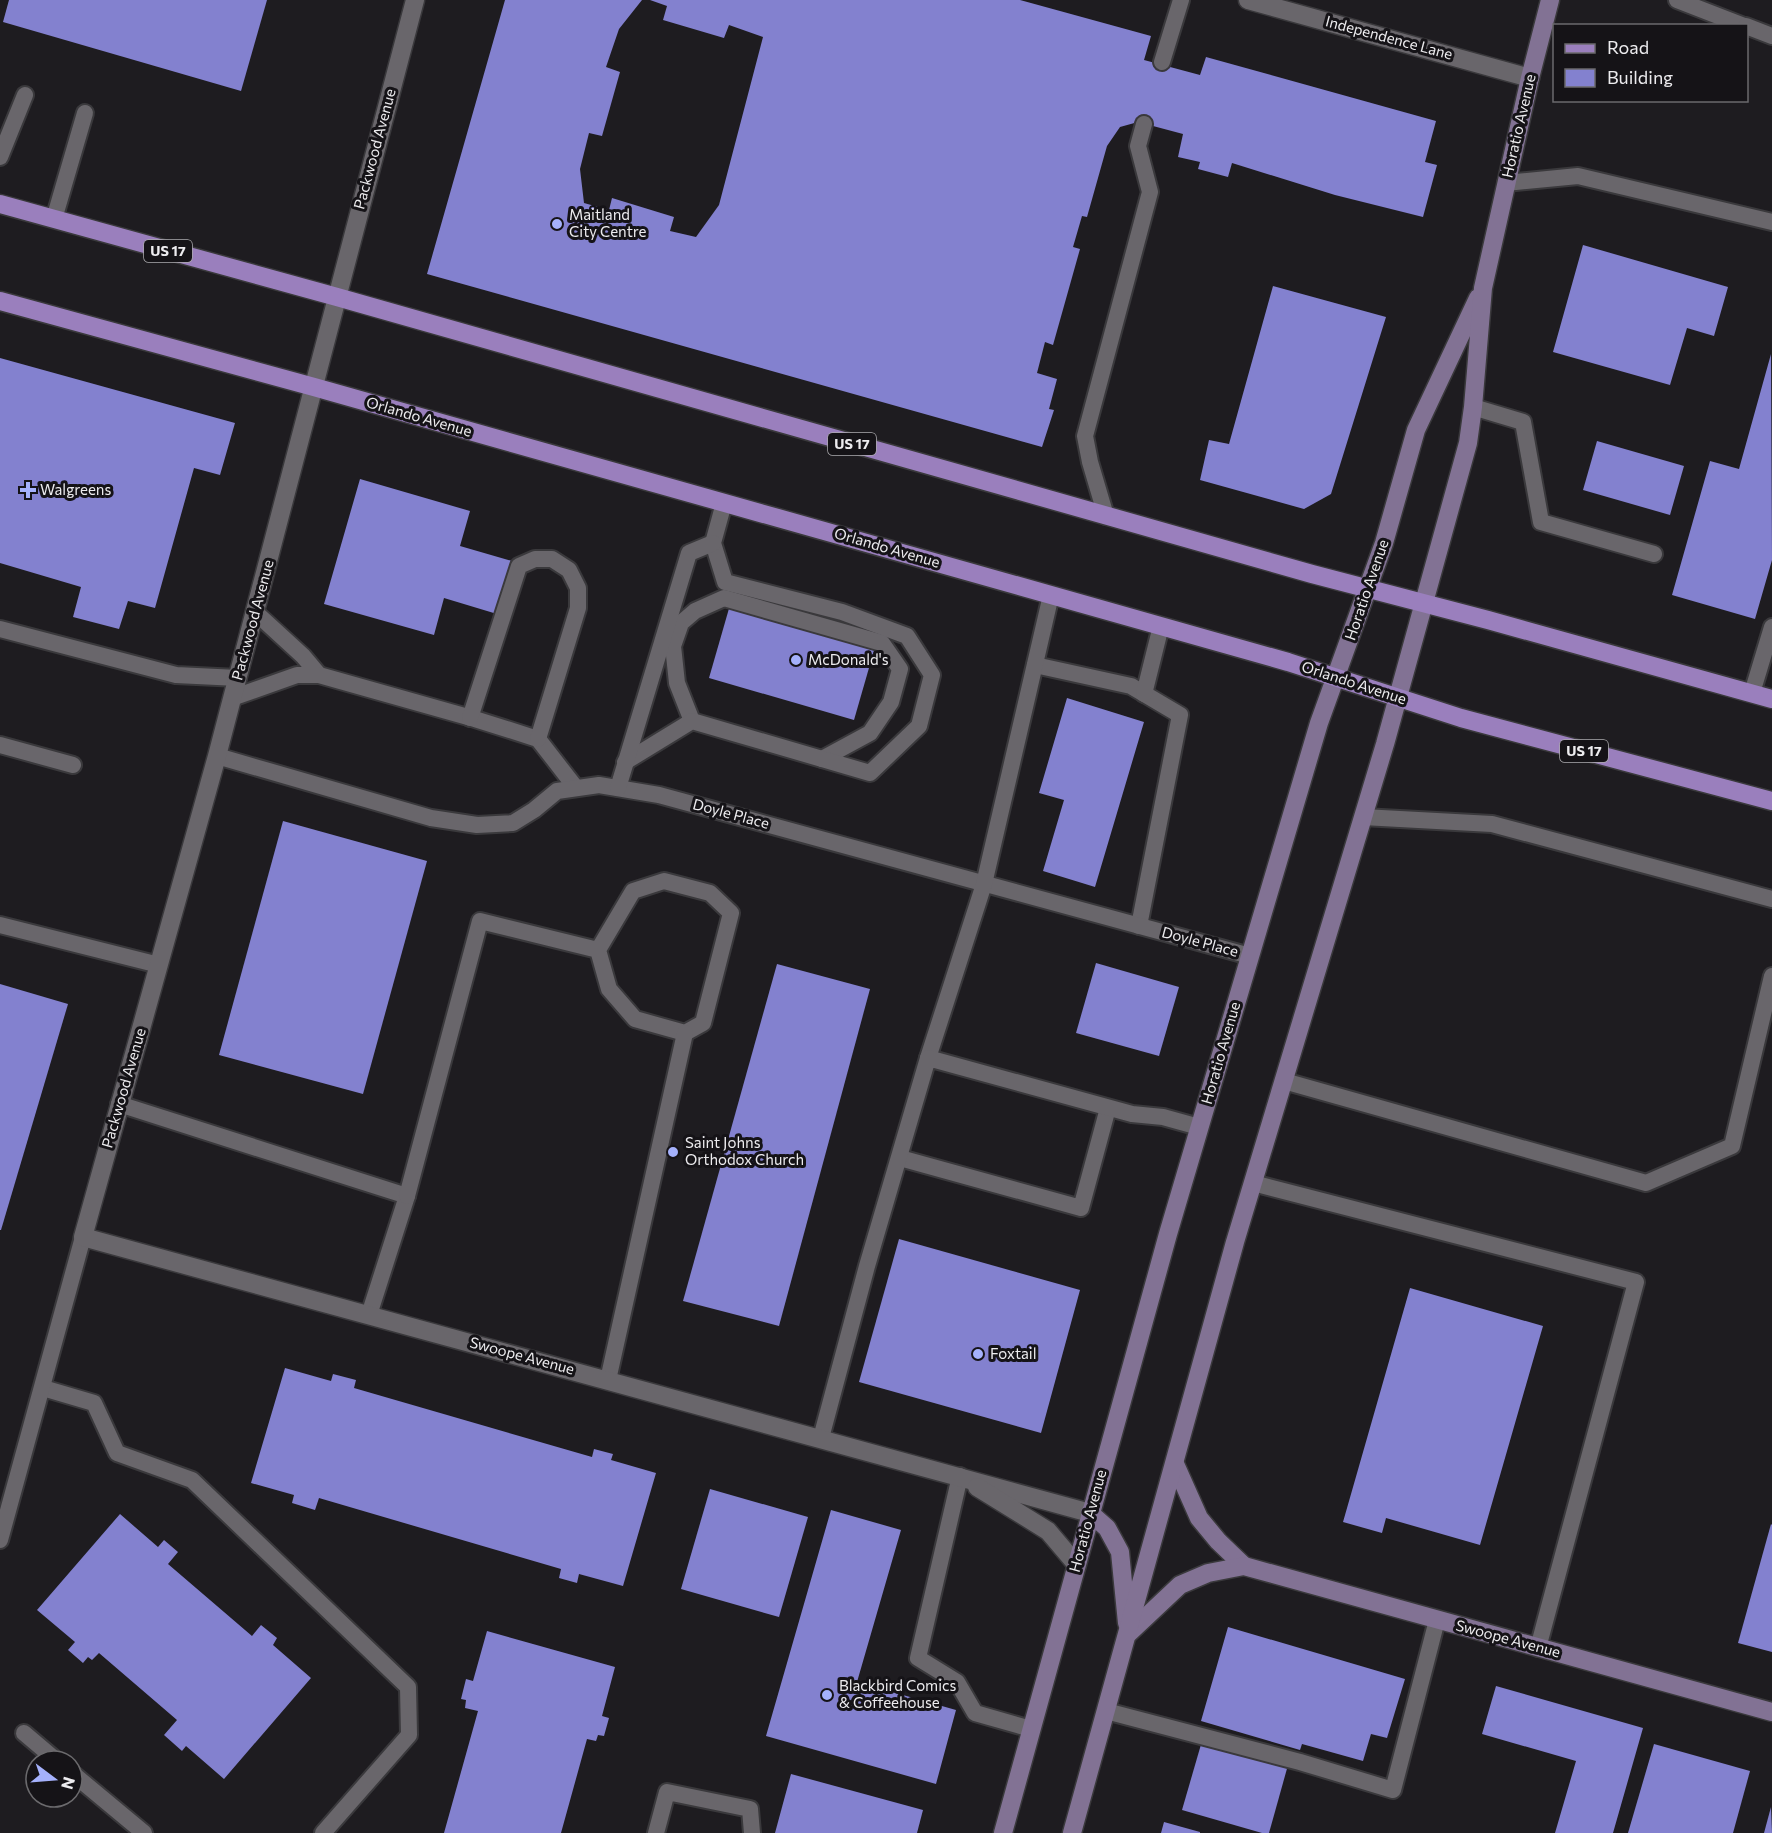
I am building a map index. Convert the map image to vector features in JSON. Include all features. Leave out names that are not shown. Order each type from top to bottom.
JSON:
[{"type":"main road","name":"Horatio Avenue","points":[[1072,1833],[1235,1242],[1363,817],[1468,443],[1483,288],[1530,78],[1550,0]]},
{"type":"main road","name":"US 17","points":[[0,204],[337,297],[1106,516],[1772,699]]},
{"type":"main road","name":"Horatio Avenue","points":[[1003,1833],[1199,1127],[1319,723],[1384,543],[1416,430],[1483,288]]},
{"type":"main road","name":"Orlando Avenue","points":[[0,301],[314,387],[1161,626],[1336,677],[1461,718],[1772,801]]},
{"type":"main road","name":"Swoope Avenue","points":[[1175,1464],[1199,1518],[1218,1541],[1245,1566]]},
{"type":"main road","points":[[1090,1513],[1107,1528],[1120,1552],[1128,1634]]},
{"type":"main road","name":"Swoope Avenue","points":[[1128,1634],[1180,1585],[1208,1573],[1245,1566],[1772,1712]]},
{"type":"street","name":"Packwood Avenue","points":[[83,1237],[238,678],[415,0]]},
{"type":"street","name":"Independence Lane","points":[[1248,0],[1530,78]]},
{"type":"street","name":"Swoope Avenue","points":[[83,1237],[1090,1513]]},
{"type":"street","name":"Swoope Avenue","points":[[960,1476],[1048,1532],[1076,1564]]},
{"type":"lane","points":[[1162,62],[1181,0]]},
{"type":"lane","points":[[1677,0],[1740,24]]},
{"type":"lane","points":[[1748,27],[1772,36]]},
{"type":"lane","points":[[0,157],[25,95]]},
{"type":"lane","points":[[54,219],[85,113]]},
{"type":"lane","points":[[1106,516],[1085,436],[1150,192],[1138,146],[1144,124]]},
{"type":"lane","points":[[1506,183],[1578,176],[1772,222]]},
{"type":"lane","points":[[1473,407],[1522,422],[1541,522],[1654,554]]},
{"type":"lane","points":[[625,762],[692,721],[870,772],[919,726],[932,675],[907,636],[842,612],[725,582],[713,543],[724,503]]},
{"type":"lane","points":[[618,788],[689,553],[713,543]]},
{"type":"lane","points":[[470,718],[519,566],[535,559],[552,559],[569,570],[578,588],[578,608],[538,740]]},
{"type":"lane","points":[[821,1438],[867,1266],[928,1058],[984,884],[1051,595]]},
{"type":"lane","points":[[692,721],[677,683],[674,646],[681,623],[695,611],[723,598],[882,643],[900,669],[891,702],[870,733],[822,759]]},
{"type":"lane","points":[[255,612],[303,656],[319,675]]},
{"type":"lane","points":[[1144,694],[1161,626]]},
{"type":"lane","points":[[1752,693],[1772,627]]},
{"type":"lane","points":[[0,629],[176,675],[238,678]]},
{"type":"lane","points":[[1035,665],[1131,686],[1180,714],[1139,926]]},
{"type":"lane","points":[[232,698],[297,675],[319,675],[538,740],[576,788]]},
{"type":"lane","points":[[0,745],[73,765]]},
{"type":"lane","name":"Doyle Place","points":[[217,756],[431,818],[477,825],[513,823],[534,810],[557,791],[599,785],[659,795],[1250,956]]},
{"type":"lane","points":[[1363,817],[1492,824],[1772,898]]},
{"type":"lane","points":[[664,880],[710,893],[731,913],[703,1023],[685,1033],[634,1019],[609,989],[598,950],[633,891],[664,880]]},
{"type":"lane","points":[[369,1315],[407,1196],[480,921],[598,950]]},
{"type":"lane","points":[[0,924],[159,965]]},
{"type":"lane","points":[[1284,1081],[1646,1183],[1732,1146],[1772,976]]},
{"type":"lane","points":[[608,1380],[685,1033]]},
{"type":"lane","points":[[928,1058],[1108,1108],[1132,1114],[1163,1117],[1199,1127]]},
{"type":"lane","points":[[119,1104],[407,1196]]},
{"type":"lane","points":[[900,1158],[1081,1208],[1108,1108]]},
{"type":"lane","points":[[1253,1183],[1636,1282],[1538,1648]]},
{"type":"lane","points":[[0,1540],[83,1237]]},
{"type":"lane","points":[[43,1388],[94,1403],[117,1453],[192,1480],[408,1687],[409,1735],[323,1833]]},
{"type":"lane","points":[[960,1476],[918,1658],[957,1682],[975,1713],[1031,1729]]},
{"type":"lane","points":[[1106,1712],[1300,1762],[1393,1790],[1437,1620]]},
{"type":"lane","points":[[24,1733],[43,1749]]},
{"type":"lane","points":[[84,1783],[144,1833]]},
{"type":"lane","points":[[656,1833],[667,1792],[750,1809],[752,1833]]},
{"type":"building","points":[[9,0],[267,0],[241,91],[3,22]]},
{"type":"building","name":"Maitland City Centre","points":[[505,0],[642,0],[619,29],[606,67],[620,72],[602,136],[589,133],[580,169],[584,203],[609,210],[612,198],[674,217],[670,231],[696,237],[719,205],[763,37],[729,25],[724,38],[663,20],[667,6],[650,0],[1020,0],[1151,36],[1144,60],[1200,75],[1206,57],[1436,121],[1425,162],[1437,165],[1423,217],[1335,195],[1232,163],[1228,177],[1198,169],[1200,162],[1178,157],[1183,134],[1138,122],[1120,127],[1107,146],[1087,217],[1082,216],[1073,247],[1080,249],[1053,345],[1045,342],[1037,373],[1057,379],[1049,409],[1054,410],[1042,447],[427,274]]},
{"type":"building","points":[[1583,245],[1728,287],[1714,336],[1687,328],[1670,385],[1553,352]]},
{"type":"building","points":[[1273,286],[1386,317],[1331,494],[1304,509],[1200,480],[1209,440],[1229,444]]},
{"type":"building","points":[[1771,354],[1772,560],[1755,619],[1672,595],[1710,461],[1739,469]]},
{"type":"building","points":[[0,358],[235,423],[220,475],[194,468],[155,608],[128,601],[119,629],[73,617],[81,587],[0,563]]},
{"type":"building","points":[[1597,441],[1684,466],[1670,515],[1583,490]]},
{"type":"building","points":[[360,479],[470,511],[460,546],[512,561],[497,614],[444,598],[434,635],[324,604]]},
{"type":"building","points":[[730,605],[875,647],[854,720],[709,678]]},
{"type":"building","points":[[1067,698],[1144,722],[1095,887],[1043,871],[1064,800],[1039,793]]},
{"type":"building","points":[[283,821],[427,861],[363,1094],[219,1055]]},
{"type":"building","points":[[1096,963],[1179,987],[1159,1056],[1076,1033]]},
{"type":"building","points":[[777,964],[870,989],[779,1326],[683,1301]]},
{"type":"building","points":[[0,984],[68,1004],[1,1230],[0,1230]]},
{"type":"building","points":[[899,1239],[1080,1290],[1041,1433],[859,1382]]},
{"type":"building","points":[[1410,1288],[1543,1326],[1480,1545],[1386,1518],[1382,1533],[1343,1522]]},
{"type":"building","points":[[285,1368],[331,1381],[333,1374],[356,1380],[354,1388],[592,1457],[594,1449],[613,1454],[611,1460],[656,1473],[623,1586],[579,1574],[577,1583],[559,1578],[561,1569],[319,1498],[315,1510],[292,1503],[294,1495],[251,1483]]},
{"type":"building","points":[[710,1489],[808,1517],[779,1617],[681,1589]]},
{"type":"building","points":[[831,1510],[901,1530],[857,1682],[956,1710],[936,1784],[766,1736]]},
{"type":"building","points":[[120,1514],[158,1547],[164,1540],[178,1552],[168,1564],[252,1636],[261,1625],[277,1638],[273,1645],[311,1678],[224,1779],[186,1746],[182,1751],[164,1735],[177,1720],[99,1653],[92,1660],[88,1657],[83,1663],[68,1650],[75,1642],[37,1610]]},
{"type":"building","points":[[1772,1525],[1772,1652],[1738,1643]]},
{"type":"building","points":[[1228,1627],[1405,1679],[1387,1738],[1371,1734],[1363,1761],[1302,1744],[1300,1750],[1201,1721]]},
{"type":"building","points":[[487,1631],[615,1667],[602,1716],[609,1718],[604,1736],[598,1735],[596,1741],[587,1739],[561,1833],[444,1833],[478,1711],[465,1708],[466,1700],[461,1699],[466,1679],[473,1681]]},
{"type":"building","points":[[1496,1686],[1643,1728],[1613,1833],[1555,1833],[1576,1761],[1482,1734]]},
{"type":"building","points":[[1202,1741],[1288,1765],[1269,1833],[1182,1810]]},
{"type":"building","points":[[1654,1744],[1750,1771],[1733,1833],[1628,1833]]},
{"type":"building","points":[[791,1774],[923,1810],[917,1833],[775,1833]]},
{"type":"building","points":[[1771,1807],[1772,1833],[1764,1833]]},
{"type":"building","points":[[1164,1822],[1200,1832],[1200,1833],[1161,1833]]},
{"type":"place","name":"Maitland City Centre","points":[[557,224]]},
{"type":"place","name":"Walgreens","points":[[28,490]]},
{"type":"place","name":"McDonald's","points":[[796,660]]},
{"type":"place","name":"Saint Johns Orthodox Church","points":[[673,1152]]},
{"type":"place","name":"Foxtail","points":[[978,1354]]},
{"type":"place","name":"Blackbird Comics & Coffeehouse","points":[[827,1695]]}]
